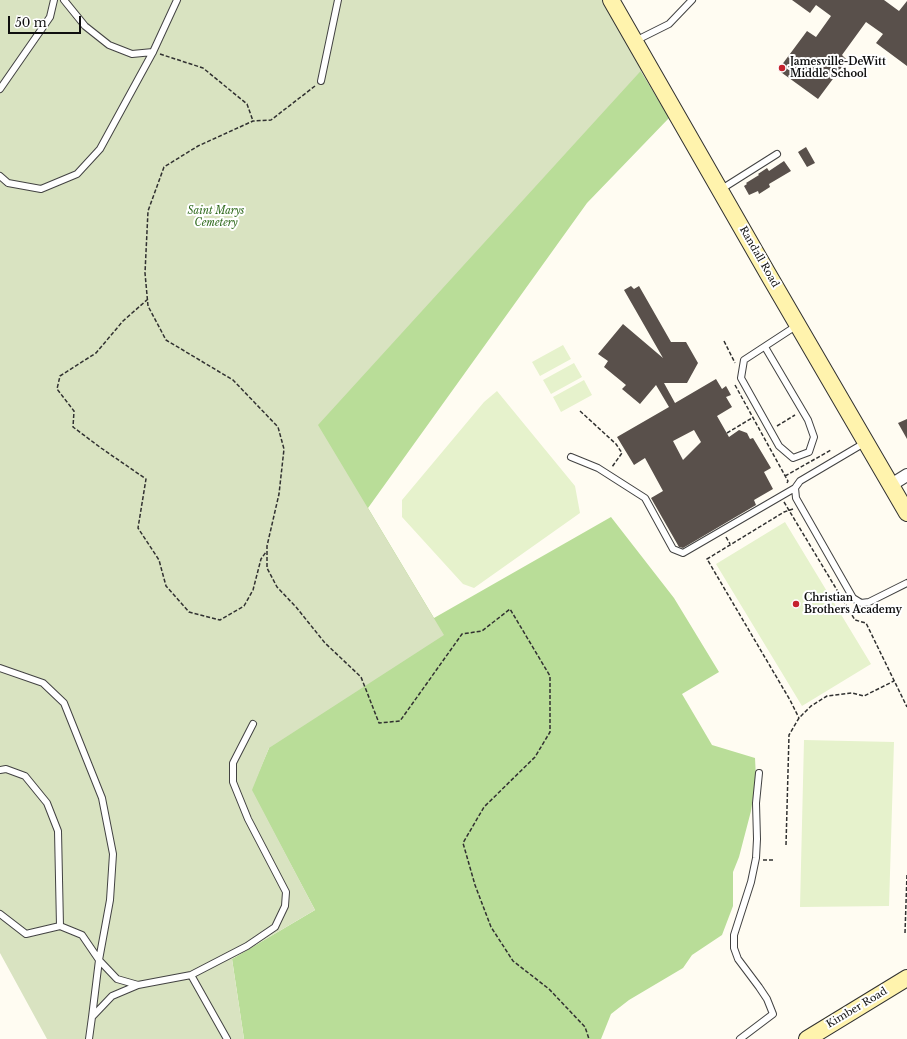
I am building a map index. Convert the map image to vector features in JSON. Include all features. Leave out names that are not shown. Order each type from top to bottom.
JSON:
[{"type":"street","name":"Randall Road","points":[[612,0],[907,513]]},
{"type":"street","points":[[891,485],[907,476]]},
{"type":"street","name":"Kimber Road","points":[[807,1039],[907,978]]},
{"type":"lane","points":[[0,89],[50,17],[54,0]]},
{"type":"lane","points":[[64,0],[85,26],[109,45],[132,54],[153,52]]},
{"type":"lane","points":[[0,176],[8,183],[41,189],[77,174],[100,149],[153,52],[177,0]]},
{"type":"lane","points":[[321,81],[338,0]]},
{"type":"lane","points":[[635,41],[668,24],[692,0]]},
{"type":"lane","points":[[720,190],[777,154]]},
{"type":"lane","points":[[765,347],[808,420],[814,437],[809,452],[793,458],[779,446],[742,378],[744,360],[798,325]]},
{"type":"lane","points":[[571,457],[598,468],[645,498],[673,549],[683,553],[795,488],[800,481],[866,442]]},
{"type":"lane","points":[[795,488],[796,498],[853,598],[861,602],[868,602],[907,583]]},
{"type":"lane","points":[[0,668],[43,683],[64,703],[102,798],[113,854],[110,900],[99,960],[89,1039]]},
{"type":"lane","points":[[92,1016],[112,996],[138,985],[191,975],[246,946],[275,927],[285,906],[286,892],[248,819],[233,782],[233,764],[253,724]]},
{"type":"lane","points":[[0,770],[6,769],[25,776],[47,803],[58,831],[60,926]]},
{"type":"lane","points":[[740,1039],[773,1014],[767,999],[738,959],[734,948],[734,935],[751,882],[756,858],[756,803],[758,773]]},
{"type":"lane","points":[[0,914],[26,934],[60,926],[82,935],[99,960],[117,979],[138,985]]},
{"type":"lane","points":[[191,975],[227,1039]]},
{"type":"path","points":[[153,52],[203,68],[247,104],[253,121]]},
{"type":"path","points":[[321,81],[272,120],[253,121],[198,146],[164,167],[148,211],[146,273],[148,306],[166,340],[233,380],[278,427],[284,449],[280,494],[267,546],[267,568],[277,587],[296,607],[325,643],[361,676],[379,723],[400,721],[462,634],[482,631],[510,609],[550,676],[550,732],[535,757],[484,807],[463,843],[475,885],[491,927],[513,961],[549,989],[585,1027],[589,1039]]},
{"type":"path","points":[[148,299],[123,321],[96,353],[60,376],[58,389],[74,411],[73,427],[146,479],[138,528],[159,560],[166,586],[189,612],[220,620],[244,606],[253,590],[261,559],[267,552]]},
{"type":"path","points":[[762,435],[802,410]]},
{"type":"path","points":[[580,411],[616,444],[622,453],[607,474]]},
{"type":"path","points":[[727,433],[752,418]]},
{"type":"path","points":[[785,476],[831,450]]},
{"type":"path","points":[[799,718],[708,559],[784,512],[800,505]]},
{"type":"path","points":[[786,845],[789,735],[799,718],[812,706],[828,696],[852,693],[864,696],[894,681]]},
{"type":"path","points":[[905,933],[907,874]]},
{"type":"green space","name":"Saint Marys Cemetery","points":[[0,0],[611,0],[648,63],[318,425],[444,635],[269,748],[252,790],[315,910],[232,959],[244,1039],[47,1039],[0,953]]},
{"type":"green space","points":[[598,0],[669,118],[587,203],[368,508],[434,618],[611,517],[674,598],[719,672],[682,694],[712,745],[755,758],[756,778],[751,811],[739,857],[733,872],[733,906],[722,935],[692,955],[683,968],[629,1000],[611,1014],[601,1039],[244,1039],[232,959],[315,910],[251,790],[269,748],[0,247]]},
{"type":"green space","points":[[563,345],[571,359],[540,376],[532,362]]},
{"type":"green space","points":[[574,363],[582,377],[551,394],[543,380]]},
{"type":"green space","points":[[584,380],[592,395],[561,412],[553,397]]},
{"type":"green space","points":[[497,391],[575,486],[580,513],[474,588],[463,584],[402,517],[402,500],[484,402]]},
{"type":"green space","points":[[785,522],[871,664],[802,706],[716,564]]},
{"type":"green space","points":[[804,740],[894,742],[889,906],[800,907]]},
{"type":"building","points":[[792,0],[884,0],[899,11],[907,1],[907,66],[876,43],[883,34],[866,22],[842,55],[847,60],[818,99],[778,70],[807,31],[816,37],[831,16],[816,5],[810,13]]},
{"type":"building","points":[[806,147],[815,163],[807,167],[798,152]]},
{"type":"building","points":[[784,161],[791,171],[769,184],[770,187],[759,194],[758,191],[749,195],[744,186],[747,184],[746,183],[767,168],[769,171]]},
{"type":"building","points":[[631,286],[634,289],[639,286],[671,342],[686,342],[698,363],[687,383],[664,383],[675,403],[716,379],[722,389],[726,386],[731,395],[726,397],[732,407],[717,416],[729,437],[739,430],[747,433],[750,439],[753,438],[771,468],[764,472],[773,489],[754,500],[756,505],[683,548],[679,547],[651,498],[663,491],[645,458],[634,465],[617,437],[669,407],[656,385],[640,404],[622,389],[626,385],[604,367],[608,361],[598,354],[623,324],[663,358],[624,290]],"holes":[[[694,430],[701,442],[683,460],[673,441]]]},
{"type":"building","points":[[907,419],[907,439],[898,423]]},
{"type":"place","name":"Jamesville-DeWitt Middle School","points":[[782,68]]},
{"type":"place","name":"Christian Brothers Academy","points":[[796,604]]}]
